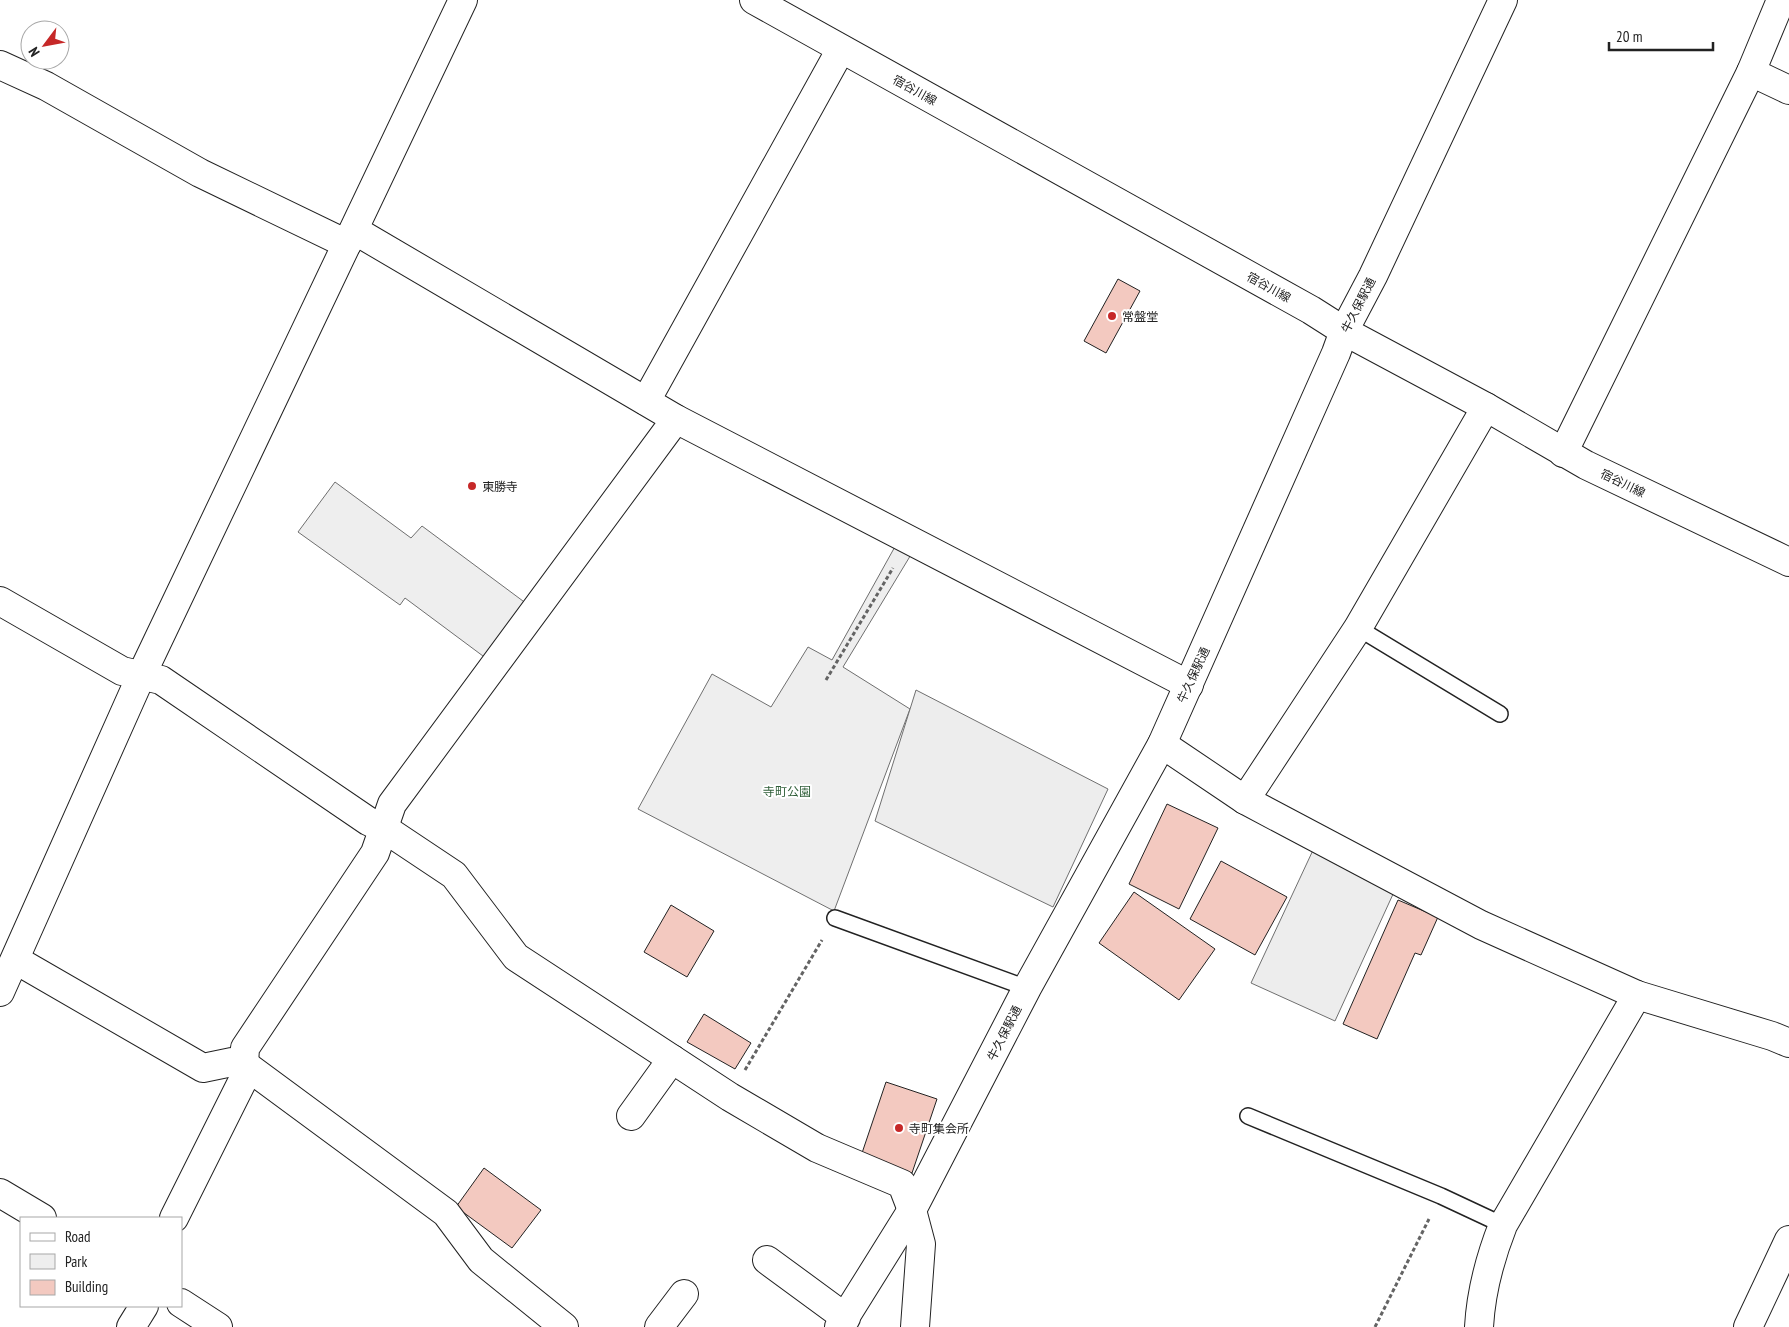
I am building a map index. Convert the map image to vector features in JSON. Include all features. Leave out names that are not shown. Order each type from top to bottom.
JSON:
[{"type":"street","points":[[0,992],[16,960],[141,676],[463,0]]},
{"type":"street","name":"宿谷川線","points":[[754,0],[1311,310],[1344,331],[1486,407],[1563,453],[1789,562]]},
{"type":"street","name":"牛久保駅通","points":[[842,1323],[912,1210],[1027,988],[1162,744],[1336,353],[1344,331],[1373,276],[1503,0]]},
{"type":"street","points":[[1563,453],[1751,72],[1781,0]]},
{"type":"street","points":[[646,401],[841,49]]},
{"type":"street","points":[[0,65],[46,86],[200,173],[350,237],[676,419],[1189,685]]},
{"type":"street","points":[[1751,72],[1789,90]]},
{"type":"street","points":[[1246,800],[1358,628],[1486,407]]},
{"type":"street","points":[[174,1217],[245,1076],[244,1048],[375,853],[392,804],[676,419]]},
{"type":"street","points":[[0,601],[122,671],[160,680],[368,821],[385,828],[454,875],[516,957],[730,1097],[817,1148],[902,1184],[912,1210],[921,1244],[916,1327]]},
{"type":"street","points":[[1162,744],[1246,800],[1482,925],[1637,995],[1772,1036],[1789,1043]]},
{"type":"street","points":[[16,960],[203,1068],[232,1062],[244,1064],[446,1213],[481,1260],[564,1327]]},
{"type":"street","points":[[1478,1327],[1490,1259],[1503,1225],[1637,995]]},
{"type":"street","points":[[631,1116],[672,1059]]},
{"type":"street","points":[[0,1193],[40,1217]]},
{"type":"street","points":[[1748,1327],[1789,1240]]},
{"type":"street","points":[[767,1260],[842,1323]]},
{"type":"street","points":[[659,1327],[684,1294]]},
{"type":"street","points":[[182,1304],[218,1327]]},
{"type":"street","points":[[131,1327],[143,1307]]},
{"type":"lane","points":[[1358,628],[1500,714]]},
{"type":"lane","points":[[835,918],[1027,988]]},
{"type":"lane","points":[[1248,1116],[1441,1196],[1503,1225]]},
{"type":"path","points":[[826,680],[910,539]]},
{"type":"path","points":[[730,1097],[835,918]]},
{"type":"path","points":[[1375,1327],[1441,1196]]},
{"type":"green space","points":[[335,482],[411,538],[422,526],[527,604],[487,659],[405,598],[400,605],[298,532]]},
{"type":"green space","name":"寺町公園","points":[[897,543],[912,553],[843,667],[910,709],[834,911],[638,809],[712,674],[771,707],[808,647],[832,660]]},
{"type":"shaded area","points":[[916,690],[1108,789],[1053,907],[875,821]]},
{"type":"shaded area","points":[[1314,848],[1394,892],[1335,1021],[1251,983]]},
{"type":"building","name":"常盤堂","points":[[1118,279],[1140,291],[1106,353],[1084,341]]},
{"type":"building","points":[[1167,804],[1218,828],[1179,909],[1129,884]]},
{"type":"building","points":[[1221,861],[1287,897],[1255,955],[1190,919]]},
{"type":"building","points":[[1134,892],[1215,949],[1179,1000],[1099,943]]},
{"type":"building","points":[[1398,900],[1438,917],[1421,955],[1415,953],[1377,1039],[1343,1024]]},
{"type":"building","points":[[671,905],[714,931],[687,977],[644,952]]},
{"type":"building","points":[[704,1014],[751,1043],[735,1069],[687,1042]]},
{"type":"building","name":"寺町集会所","points":[[886,1082],[937,1099],[912,1173],[861,1156]]},
{"type":"building","points":[[484,1168],[541,1210],[512,1248],[456,1207]]},
{"type":"place","name":"常盤堂","points":[[1112,316]]},
{"type":"place","name":"東勝寺","points":[[472,486]]},
{"type":"place","name":"寺町集会所","points":[[899,1128]]}]
